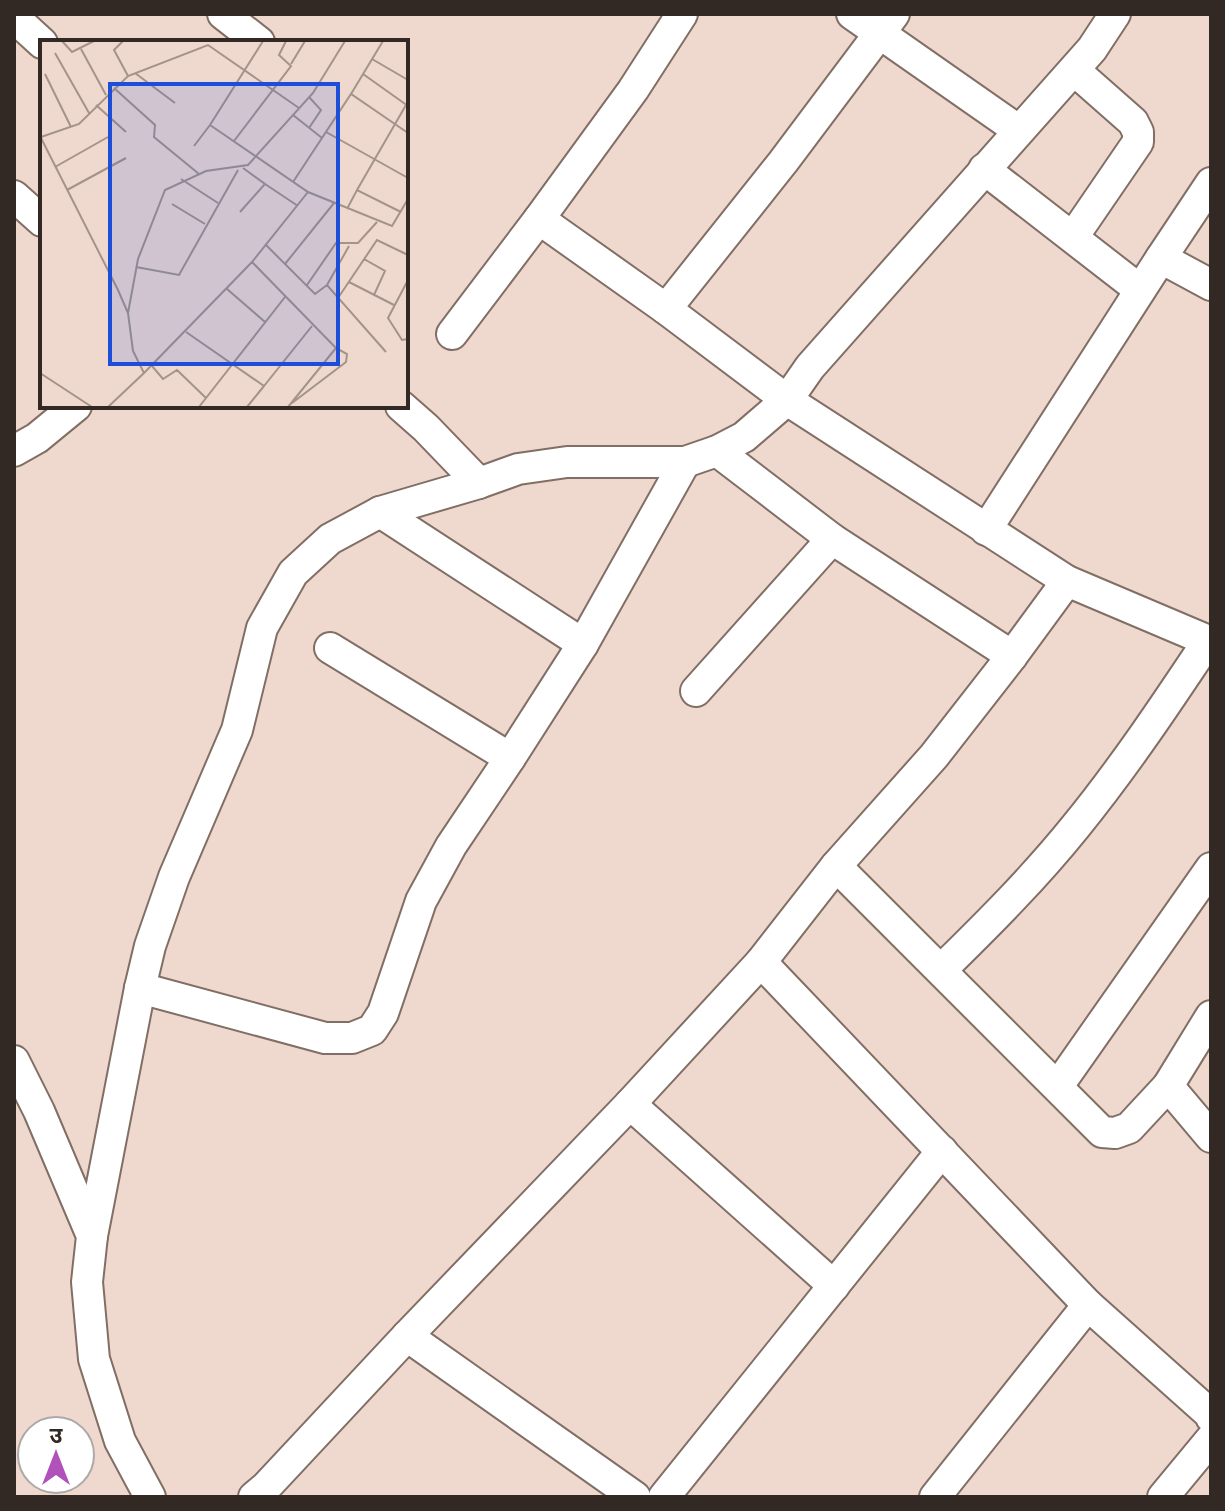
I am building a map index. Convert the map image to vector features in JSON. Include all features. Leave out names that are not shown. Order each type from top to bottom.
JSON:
[{"type":"street","points":[[223,14],[256,40]]},
{"type":"street","points":[[452,334],[633,90],[682,14]]},
{"type":"street","points":[[852,14],[887,24],[1018,130]]},
{"type":"street","points":[[150,1497],[120,1441],[94,1359],[87,1282],[92,1236],[150,946],[174,877],[237,730],[262,628],[293,573],[330,539],[380,512],[518,469],[567,462],[685,462],[744,437],[787,400],[810,367],[1092,49],[1115,14]]},
{"type":"street","points":[[20,20],[40,41]]},
{"type":"street","points":[[666,309],[887,24]]},
{"type":"street","points":[[1073,237],[1138,142],[1138,132],[1133,122],[1074,70]]},
{"type":"street","points":[[984,169],[1140,290]]},
{"type":"street","points":[[986,530],[1211,183]]},
{"type":"street","points":[[14,196],[40,219]]},
{"type":"street","points":[[539,219],[787,400],[1067,581],[1210,641],[1136,748],[1075,827],[1000,912],[941,970]]},
{"type":"street","points":[[1161,258],[1211,285]]},
{"type":"street","points":[[14,451],[37,438],[74,408]]},
{"type":"street","points":[[403,408],[479,483]]},
{"type":"street","points":[[717,451],[832,539],[1012,656]]},
{"type":"street","points":[[140,988],[325,1038],[352,1038],[372,1030],[383,1013],[421,901],[451,846],[583,644],[685,462]]},
{"type":"street","points":[[380,512],[583,644]]},
{"type":"street","points":[[696,691],[832,539]]},
{"type":"street","points":[[254,1497],[630,1104],[761,962],[836,866],[934,756],[1067,581]]},
{"type":"street","points":[[330,648],[510,758]]},
{"type":"street","points":[[836,866],[1102,1132],[1115,1133],[1129,1128],[1168,1086],[1211,1016]]},
{"type":"street","points":[[1058,1086],[1211,868]]},
{"type":"street","points":[[761,962],[1088,1305],[1211,1417]]},
{"type":"street","points":[[14,1061],[39,1111],[92,1236]]},
{"type":"street","points":[[1168,1086],[1211,1137]]},
{"type":"street","points":[[630,1104],[834,1286]]},
{"type":"street","points":[[664,1497],[942,1151]]},
{"type":"street","points":[[935,1497],[1088,1305]]},
{"type":"street","points":[[407,1336],[635,1497]]},
{"type":"street","points":[[1163,1497],[1211,1439]]}]
